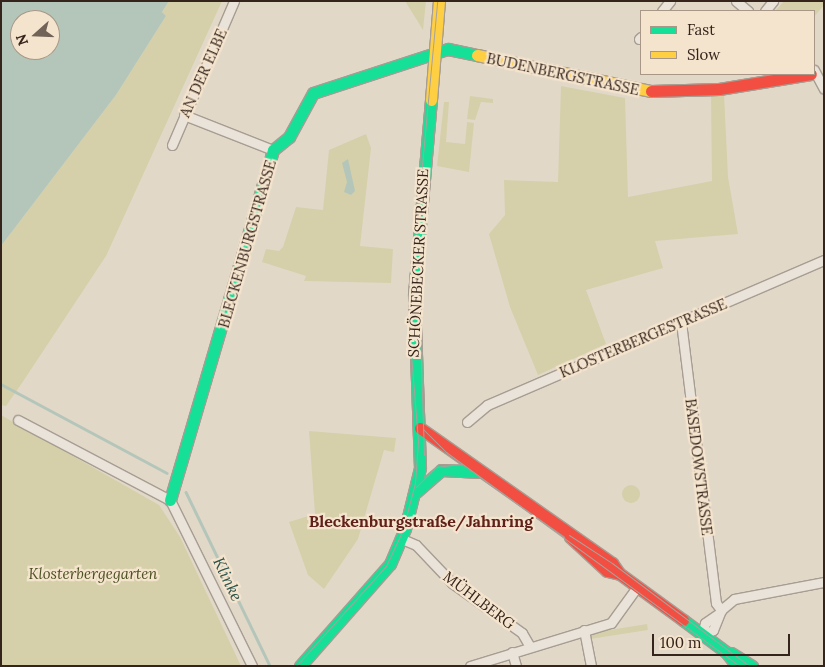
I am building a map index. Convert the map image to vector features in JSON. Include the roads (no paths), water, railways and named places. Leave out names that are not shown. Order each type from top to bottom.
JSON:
[{"type":"main road","name":"SCHÖNEBECKER STRASSE","points":[[300,666],[373,588],[402,539],[414,496],[421,454],[413,306],[439,1]]},
{"type":"main road","name":"BUDENBERGSTRASSE","points":[[434,52],[450,50],[646,91],[718,88],[796,75]]},
{"type":"main road","name":"BLECKENBURGSTRASSE","points":[[170,500],[273,150],[285,142],[314,93],[434,52]]},
{"type":"main road","points":[[420,428],[570,537],[577,548],[607,571],[619,573],[726,652],[752,666]]},
{"type":"main road","points":[[414,496],[425,480],[441,470],[458,468],[484,473]]},
{"type":"main road","points":[[726,652],[737,666]]},
{"type":"street","name":"AN DER ELBE","points":[[172,145],[234,1]]},
{"type":"street","points":[[736,1],[747,10]]},
{"type":"street","points":[[815,74],[824,88]]},
{"type":"street","points":[[184,115],[273,150]]},
{"type":"street","name":"KLOSTERBERGESTRASSE","points":[[467,422],[487,405],[824,260]]},
{"type":"street","name":"BASEDOWSTRASSE","points":[[681,322],[716,603],[720,612]]},
{"type":"street","points":[[18,420],[170,500],[252,666]]},
{"type":"street","name":"MÜHLBERG","points":[[402,539],[416,545],[452,583],[522,632],[529,645]]},
{"type":"street","points":[[702,635],[705,624],[734,599],[824,582]]},
{"type":"street","points":[[470,666],[529,645],[611,623],[637,587]]},
{"type":"street","points":[[584,630],[591,666]]},
{"type":"street","points":[[512,652],[516,666]]},
{"type":"waterway","name":"Klinke","points":[[1,384],[167,473]]},
{"type":"waterway","name":"Klinke","points":[[186,492],[270,666]]},
{"type":"tram line","points":[[296,666],[386,566],[402,532],[415,483],[418,441],[408,316],[437,1]]},
{"type":"tram line","points":[[418,273],[424,455]]},
{"type":"tram line","points":[[423,429],[446,452],[739,666]]},
{"type":"tram line","points":[[416,487],[436,467],[462,464]]},
{"type":"tram line","points":[[569,535],[612,563],[749,666]]},
{"type":"district","name":"Bleckenburgstraße/Jahnring","points":[[421,521]]},
{"type":"park label","name":"Klosterbergegarten","points":[[93,574]]}]
